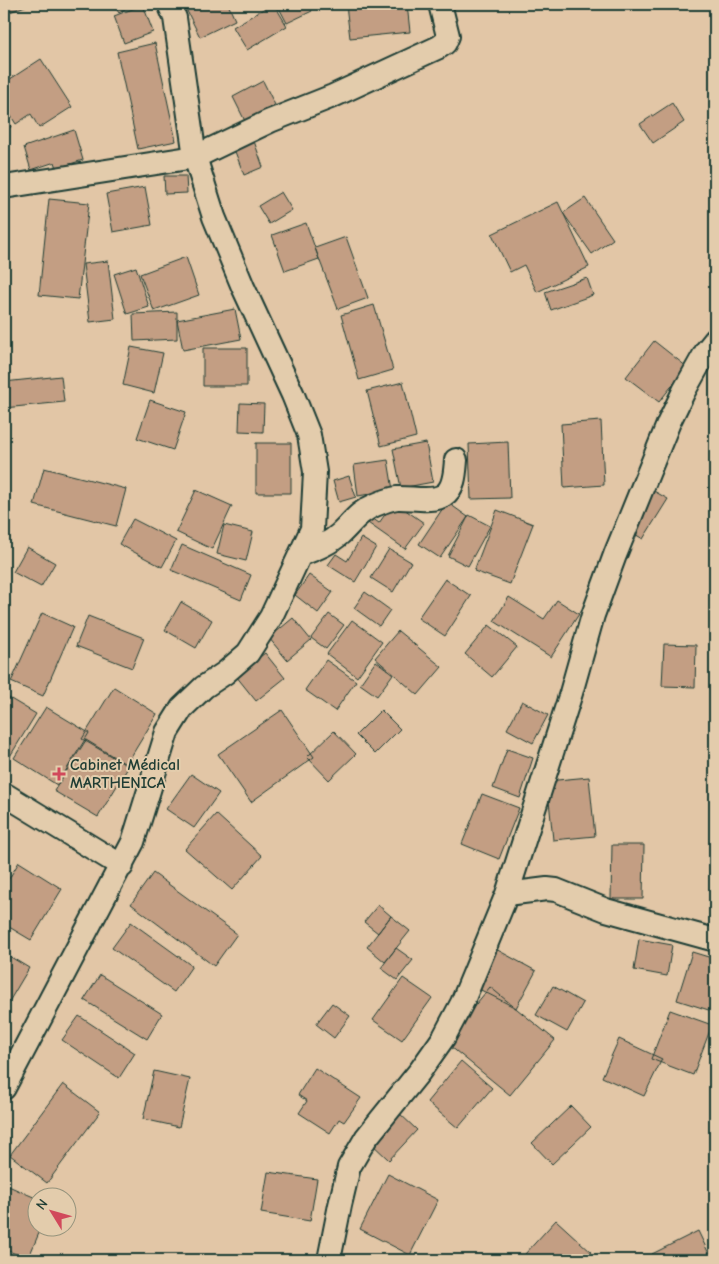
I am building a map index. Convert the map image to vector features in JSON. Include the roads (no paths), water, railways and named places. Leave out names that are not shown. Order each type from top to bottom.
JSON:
[{"type":"street","points":[[4,1088],[133,842],[167,732],[182,708],[204,687],[225,673],[248,653],[271,618],[312,529],[315,472],[309,435],[214,218],[195,157],[175,18],[169,4]]},
{"type":"street","points":[[4,187],[195,157],[270,121],[333,96],[439,47],[445,43],[448,36],[440,4]]},
{"type":"street","points":[[329,1260],[340,1204],[350,1167],[366,1138],[420,1071],[444,1037],[462,1003],[507,894],[571,693],[593,615],[615,555],[669,422],[707,350],[715,340]]},
{"type":"street","points":[[302,554],[322,546],[340,534],[354,517],[374,505],[396,498],[428,499],[444,495],[452,484],[456,460]]},
{"type":"street","points":[[4,794],[122,866]]},
{"type":"street","points":[[507,894],[547,889],[556,890],[606,910],[715,940]]},
{"type":"place","name":"Cabinet Médical MARTHENICA","points":[[59,774]]}]
